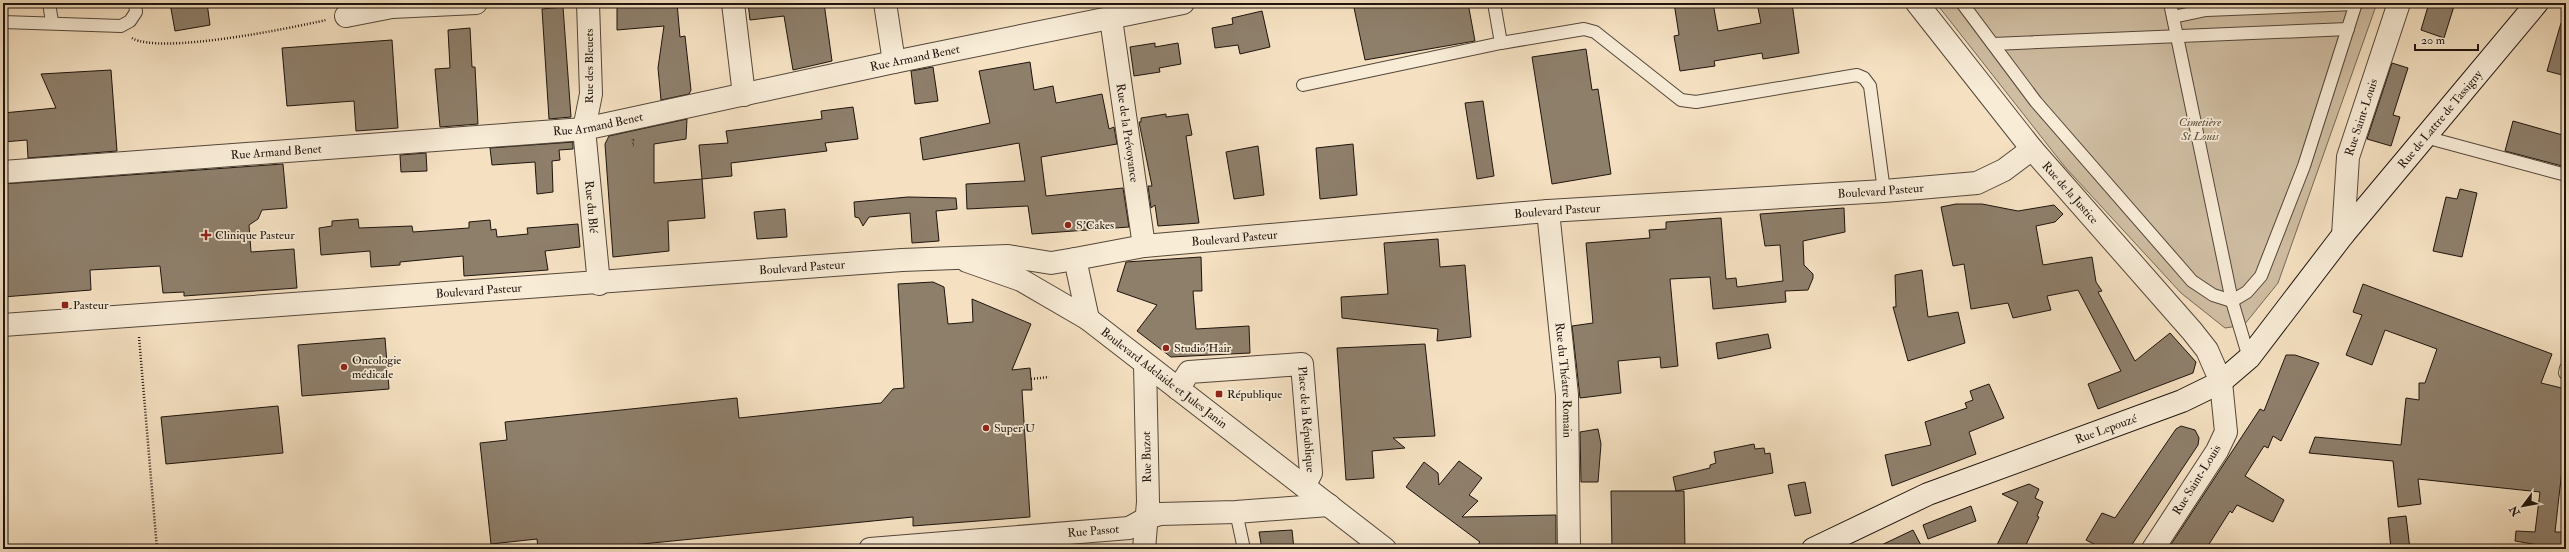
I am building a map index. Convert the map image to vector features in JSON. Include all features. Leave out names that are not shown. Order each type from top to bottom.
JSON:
[{"type":"street","points":[[346,16],[391,5],[476,3]]},
{"type":"street","name":"Rue des Bleuets","points":[[584,129],[592,94],[588,3]]},
{"type":"street","points":[[733,3],[744,95]]},
{"type":"street","points":[[884,3],[894,62]]},
{"type":"street","name":"Rue Armand Benet","points":[[3,172],[584,129],[894,62],[1111,19],[1183,3]]},
{"type":"street","name":"Rue de la Justice","points":[[1917,3],[2032,150],[2192,331],[2207,350],[2221,382]]},
{"type":"street","name":"Rue Saint-Louis","points":[[2343,235],[2348,157],[2399,3]]},
{"type":"street","name":"Rue de Lattre de Tassigny","points":[[2343,235],[2537,3]]},
{"type":"street","name":"Rue de la Prévoyance","points":[[1111,19],[1144,246]]},
{"type":"street","name":"Rue du Blé","points":[[584,129],[599,284]]},
{"type":"street","name":"Boulevard Pasteur","points":[[1075,259],[1144,246],[1548,211],[1884,191],[1977,183],[2004,170],[2032,150]]},
{"type":"street","name":"Rue du Théatre Romain","points":[[1548,211],[1567,395],[1569,549]]},
{"type":"street","name":"Rue Lepouzé","points":[[1813,549],[1928,494],[2182,400],[2221,382],[2249,358],[2343,235]]},
{"type":"street","points":[[955,257],[1008,256],[1051,263],[1075,259],[1088,319]]},
{"type":"street","name":"Boulevard Pasteur","points":[[3,325],[599,284],[955,257]]},
{"type":"street","name":"Boulevard Adelaide et Jules Janin","points":[[955,257],[1020,280],[1088,319],[1385,549]]},
{"type":"street","name":"Rue Buzot","points":[[1144,549],[1147,518],[1145,364]]},
{"type":"street","name":"Place de la République","points":[[1178,389],[1189,372],[1302,364],[1311,473],[1304,486]]},
{"type":"street","name":"Rue Saint-Louis","points":[[2153,549],[2217,451],[2226,432],[2221,382]]},
{"type":"street","points":[[1147,518],[1160,514],[1236,512],[1329,505]]},
{"type":"street","name":"Rue Passot","points":[[870,549],[1129,528],[1147,518]]},
{"type":"lane","points":[[49,3],[52,22]]},
{"type":"lane","points":[[3,22],[52,22],[121,26],[130,21],[136,12],[136,3]]},
{"type":"lane","points":[[1494,3],[1501,43]]},
{"type":"lane","points":[[1962,3],[2036,102],[2192,281],[2213,295],[2232,301],[2247,292],[2261,276],[2304,166],[2356,3],[2206,10],[2173,17]]},
{"type":"lane","points":[[2170,3],[2232,301],[2249,358]]},
{"type":"lane","points":[[1303,85],[1501,43],[1584,29],[1595,32],[1682,100],[1696,102],[1857,75],[1864,78],[1870,86],[1884,191]]},
{"type":"lane","points":[[1993,44],[2348,29]]},
{"type":"lane","points":[[2425,137],[2566,175]]},
{"type":"lane","points":[[1236,512],[1244,549]]},
{"type":"path","points":[[121,26],[133,40],[167,44],[251,36],[346,16]]},
{"type":"path","points":[[137,316],[157,549]]},
{"type":"path","points":[[1031,379],[1049,377]]},
{"type":"green space","name":"Cimetière St Louis","points":[[1936,3],[2377,3],[2278,283],[2244,325],[2225,328],[2181,293],[2065,167]]},
{"type":"building","points":[[170,3],[207,3],[210,25],[175,31]]},
{"type":"building","points":[[617,3],[677,3],[680,37],[685,36],[691,90],[689,94],[661,100],[658,68],[664,26],[617,30]]},
{"type":"building","points":[[748,3],[824,3],[832,61],[793,70],[784,16],[750,20]]},
{"type":"building","points":[[1353,3],[1468,3],[1475,41],[1365,60]]},
{"type":"building","points":[[1674,3],[1713,3],[1718,31],[1761,23],[1757,3],[1792,3],[1799,53],[1763,59],[1762,53],[1714,61],[1715,66],[1680,71],[1674,36],[1679,35]]},
{"type":"building","points":[[2429,3],[2455,3],[2444,38],[2421,30]]},
{"type":"building","points":[[563,7],[571,117],[549,119],[542,9]]},
{"type":"building","points":[[1262,11],[1270,47],[1240,54],[1238,45],[1215,48],[1212,28],[1233,24],[1232,18]]},
{"type":"building","points":[[2561,23],[2566,24],[2566,76],[2547,71]]},
{"type":"building","points":[[470,28],[472,67],[475,67],[478,124],[440,127],[435,69],[450,68],[448,30]]},
{"type":"building","points":[[392,40],[398,128],[356,131],[354,101],[287,106],[282,48]]},
{"type":"building","points":[[1155,43],[1155,47],[1178,43],[1181,64],[1159,68],[1160,72],[1134,76],[1130,47]]},
{"type":"building","points":[[1586,49],[1592,90],[1598,89],[1611,174],[1552,184],[1532,57]]},
{"type":"building","points":[[1030,62],[1034,90],[1053,86],[1056,103],[1102,94],[1109,129],[1114,127],[1117,144],[1041,157],[1046,196],[1123,188],[1129,227],[1032,234],[1028,206],[967,209],[966,184],[1025,181],[1019,143],[923,160],[920,138],[990,123],[979,71]]},
{"type":"building","points":[[2392,63],[2408,68],[2393,115],[2400,117],[2391,146],[2367,139]]},
{"type":"building","points":[[933,67],[938,101],[915,104],[911,71]]},
{"type":"building","points":[[111,70],[117,151],[28,158],[27,140],[3,142],[3,113],[56,108],[41,74]]},
{"type":"building","points":[[1483,101],[1494,176],[1477,179],[1465,103]]},
{"type":"building","points":[[853,107],[858,139],[825,143],[827,151],[731,163],[732,176],[702,179],[699,145],[728,143],[726,131],[822,119],[821,111]]},
{"type":"building","points":[[1166,114],[1166,117],[1188,114],[1192,135],[1186,136],[1199,223],[1158,226],[1155,205],[1151,208],[1148,186],[1152,186],[1139,122],[1141,122],[1141,118]]},
{"type":"building","points":[[687,119],[686,139],[654,144],[654,183],[702,179],[705,218],[668,221],[669,251],[613,257],[605,144],[609,136]]},
{"type":"building","points":[[2513,121],[2566,136],[2566,167],[2505,151]]},
{"type":"building","points":[[573,142],[573,149],[559,150],[560,160],[552,161],[553,192],[537,194],[535,162],[492,165],[490,148]]},
{"type":"building","points":[[1353,144],[1357,195],[1320,199],[1316,148]]},
{"type":"building","points":[[1258,146],[1264,195],[1234,199],[1226,152]]},
{"type":"building","points":[[426,153],[427,171],[401,172],[400,155]]},
{"type":"building","name":"Clinique Pasteur","points":[[283,164],[287,208],[262,210],[258,219],[249,225],[251,252],[294,249],[297,288],[184,296],[184,292],[163,293],[160,266],[90,270],[91,290],[3,297],[3,184]]},
{"type":"building","points":[[2460,189],[2477,193],[2462,257],[2433,251],[2446,197],[2457,199]]},
{"type":"building","points":[[908,197],[956,198],[957,209],[936,211],[939,241],[912,243],[910,213],[869,217],[863,226],[859,218],[855,217],[854,202]]},
{"type":"building","points":[[1956,204],[1982,204],[2018,211],[2054,205],[2063,214],[2055,222],[2036,226],[2043,265],[2092,257],[2096,282],[2102,291],[2098,292],[2135,361],[2170,333],[2196,362],[2193,373],[2098,409],[2088,384],[2121,371],[2078,290],[2047,296],[2051,310],[2013,318],[2008,303],[1971,309],[1964,264],[1953,266],[1941,207]]},
{"type":"building","points":[[1844,208],[1845,232],[1803,241],[1804,265],[1813,274],[1808,290],[1785,291],[1786,302],[1713,309],[1710,277],[1670,279],[1678,366],[1661,368],[1660,357],[1618,361],[1621,393],[1580,398],[1572,326],[1593,323],[1586,243],[1650,238],[1649,230],[1666,229],[1666,222],[1721,218],[1726,279],[1736,278],[1737,287],[1783,281],[1780,245],[1765,246],[1760,214]]},
{"type":"building","points":[[785,209],[787,237],[757,239],[754,212]]},
{"type":"building","points":[[358,219],[359,228],[412,226],[413,232],[469,228],[469,222],[490,220],[491,230],[496,229],[497,237],[528,234],[527,228],[578,224],[580,247],[545,251],[548,270],[464,276],[463,256],[400,262],[400,265],[371,267],[370,251],[321,255],[319,228],[332,226],[332,221]]},
{"type":"building","points":[[1438,239],[1440,267],[1465,265],[1471,337],[1437,341],[1438,329],[1342,318],[1341,297],[1388,294],[1384,243]]},
{"type":"building","points":[[1201,257],[1202,291],[1193,291],[1196,329],[1249,326],[1250,353],[1171,357],[1137,331],[1157,305],[1117,291],[1126,262]]},
{"type":"building","points":[[1922,270],[1928,317],[1958,312],[1965,343],[1908,361],[1893,307],[1896,307],[1895,275]]},
{"type":"building","points":[[933,282],[944,287],[948,324],[973,322],[972,299],[1031,324],[1012,370],[1030,368],[1032,390],[1022,390],[1030,517],[913,526],[913,517],[592,549],[538,549],[537,539],[491,544],[480,443],[507,440],[505,422],[737,398],[739,418],[881,403],[893,389],[904,388],[898,284]]},
{"type":"building","points":[[2363,284],[2552,354],[2541,383],[2566,389],[2566,461],[2563,461],[2555,532],[2564,532],[2562,549],[2515,541],[2516,531],[2535,532],[2540,492],[2418,479],[2421,504],[2398,507],[2393,461],[2309,453],[2315,437],[2401,445],[2406,398],[2419,400],[2419,383],[2425,383],[2437,349],[2385,330],[2372,365],[2346,355],[2362,315],[2353,312]]},
{"type":"building","points":[[1768,334],[1771,348],[1718,359],[1716,343]]},
{"type":"building","name":"Oncologie médicale","points":[[385,338],[389,389],[302,396],[298,345]]},
{"type":"building","points":[[1425,344],[1435,436],[1393,438],[1405,448],[1372,451],[1374,478],[1346,480],[1337,348]]},
{"type":"building","points":[[2286,355],[2295,355],[2319,363],[2281,441],[2273,436],[2268,448],[2264,446],[2245,476],[2284,500],[2273,522],[2237,505],[2232,513],[2230,511],[2206,549],[2168,549],[2260,409],[2264,411]]},
{"type":"building","points":[[1989,384],[2004,418],[1969,432],[1976,454],[1892,486],[1885,455],[1931,445],[1925,422],[1967,408],[1965,403],[1973,400],[1970,391]]},
{"type":"building","points":[[278,406],[283,453],[166,464],[161,417]]},
{"type":"building","points":[[2181,426],[2195,430],[2199,438],[2198,445],[2129,549],[2104,549],[2086,540],[2102,513],[2115,518],[2176,429]]},
{"type":"building","points":[[1598,429],[1601,444],[1598,482],[1581,482],[1580,432]]},
{"type":"building","points":[[1754,444],[1755,449],[1764,448],[1765,454],[1770,453],[1773,473],[1676,491],[1673,477],[1710,468],[1710,465],[1716,463],[1714,452]]},
{"type":"building","points":[[1459,461],[1482,478],[1469,495],[1478,501],[1462,517],[1556,515],[1556,549],[1474,549],[1480,542],[1406,487],[1424,462],[1438,473],[1439,485]]},
{"type":"building","points":[[1805,482],[1811,513],[1795,516],[1788,485]]},
{"type":"building","points":[[2029,484],[2039,489],[2035,498],[2043,502],[2037,516],[2039,517],[2024,549],[1995,549],[2018,502],[2002,494]]},
{"type":"building","points":[[1611,491],[1684,491],[1685,549],[1612,549]]},
{"type":"building","points":[[1971,506],[1976,521],[1928,539],[1923,525]]},
{"type":"building","points":[[2406,516],[2410,549],[2391,549],[2388,518]]},
{"type":"building","points":[[1292,530],[1294,549],[1262,549],[1259,532]]},
{"type":"building","points":[[1913,530],[1923,549],[1873,549]]},
{"type":"place","name":"S'Cakes","points":[[1068,225]]},
{"type":"place","name":"Clinique Pasteur","points":[[206,235]]},
{"type":"place","name":"Pasteur","points":[[65,305]]},
{"type":"place","name":"Studio'Hair","points":[[1166,348]]},
{"type":"place","name":"Oncologie médicale","points":[[344,367]]},
{"type":"place","name":"République","points":[[1219,394]]},
{"type":"place","name":"Super U","points":[[986,428]]}]
